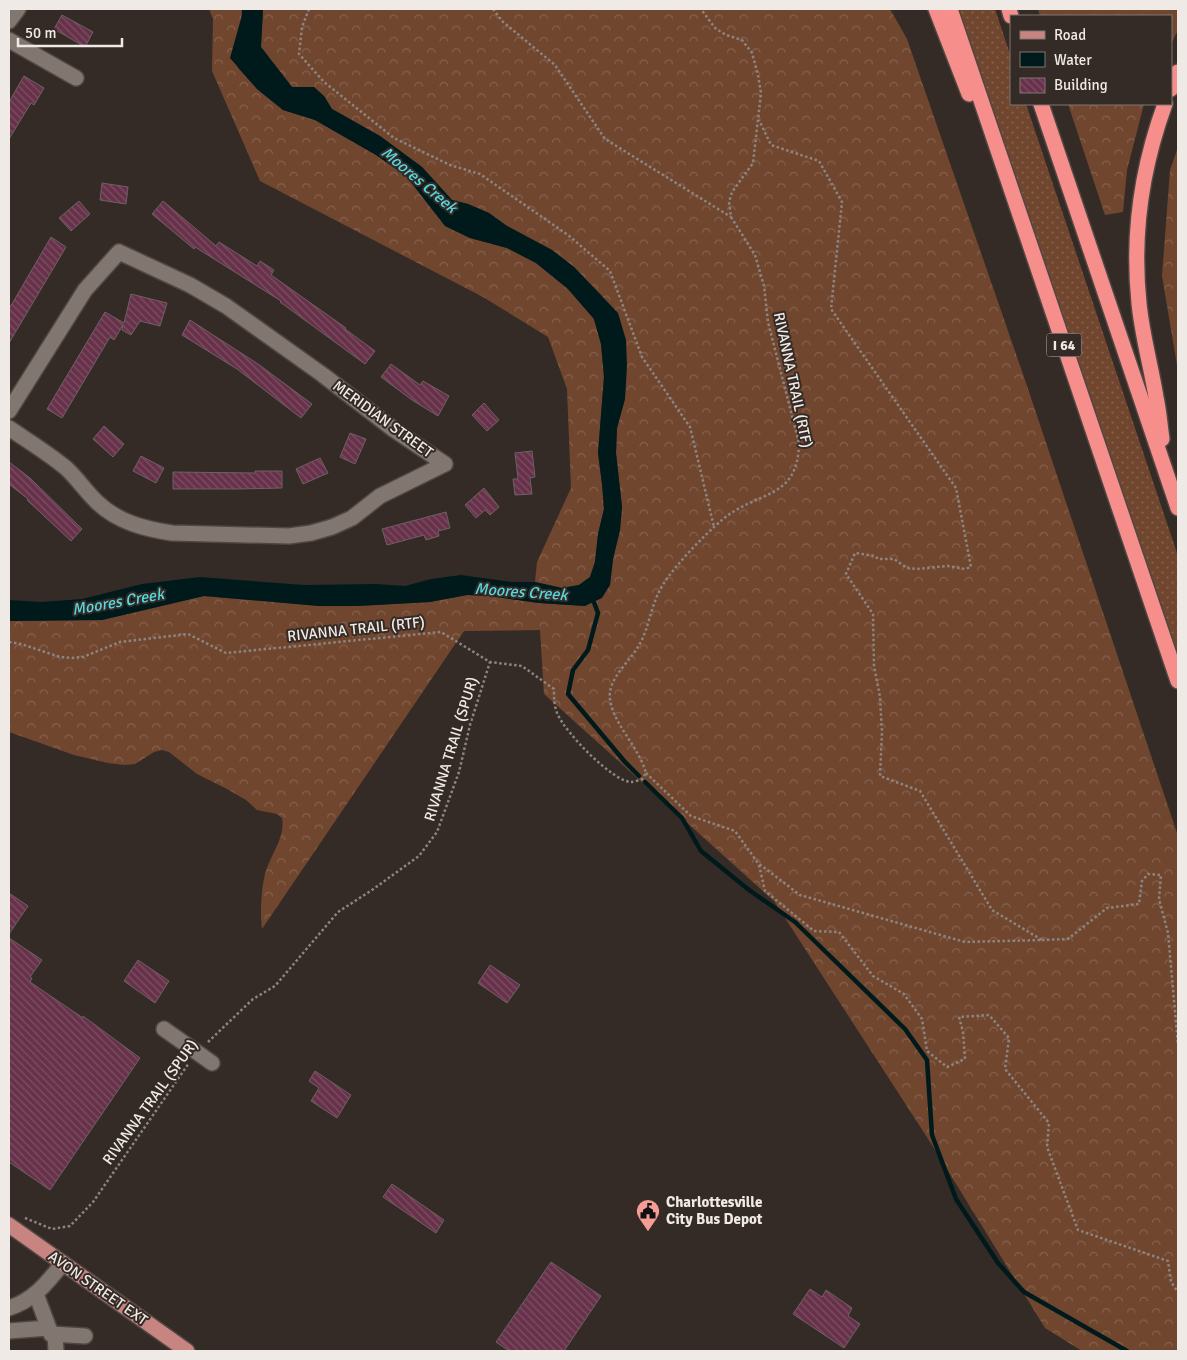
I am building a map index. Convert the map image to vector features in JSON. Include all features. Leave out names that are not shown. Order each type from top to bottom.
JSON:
[{"type":"highway","points":[[936,9],[964,82],[1011,187]]},
{"type":"highway","name":"I 64","points":[[950,9],[1178,681]]},
{"type":"highway","points":[[1172,87],[1178,72]]},
{"type":"highway","points":[[1041,105],[1178,508]]},
{"type":"highway","points":[[1165,105],[1147,163],[1141,200],[1137,271],[1139,304],[1156,397],[1167,475]]},
{"type":"main road","name":"AVON STREET EXT","points":[[15,1220],[63,1263],[187,1351]]},
{"type":"street","points":[[9,21],[18,9]]},
{"type":"street","points":[[9,40],[76,78]]},
{"type":"street","name":"MERIDIAN STREET","points":[[9,411],[85,290],[119,252],[190,285],[226,306],[323,375],[393,429],[445,464],[380,496],[352,518],[332,527],[311,533],[290,536],[172,533],[134,525],[116,516],[98,502],[68,470],[9,428]]},
{"type":"street","points":[[164,1029],[212,1064]]},
{"type":"street","points":[[9,1308],[26,1301],[36,1294],[63,1263]]},
{"type":"street","points":[[36,1294],[51,1331],[56,1351]]},
{"type":"street","points":[[9,1331],[51,1331],[85,1336]]},
{"type":"path","points":[[309,9],[302,27],[300,54],[324,82],[394,138],[450,165],[480,174],[568,235],[610,271],[642,358],[690,427],[714,527]]},
{"type":"path","points":[[493,9],[502,21],[555,64],[605,138],[731,217]]},
{"type":"path","points":[[701,9],[715,28],[742,40],[752,53],[761,93],[752,163],[732,192],[729,202],[731,217]]},
{"type":"path","points":[[758,119],[771,145],[819,161],[842,202],[831,309],[956,488],[971,566],[965,569],[948,566],[907,568],[894,559],[878,559],[874,556],[855,553],[846,574],[873,614],[874,666],[880,697],[882,732],[880,776],[920,791],[992,910],[1042,940]]},
{"type":"path","name":"RIVANNA TRAIL (RTF)","points":[[9,642],[60,657],[72,658],[83,657],[120,642],[188,634],[226,653],[441,632],[490,662],[522,666],[554,689],[554,702],[559,717],[585,750],[617,777],[631,782],[642,779],[646,773],[643,761],[613,712],[609,697],[615,678],[639,646],[658,592],[677,566],[722,520],[744,504],[780,489],[791,477],[798,458],[798,444],[768,322],[764,286],[755,255],[731,217]]},
{"type":"path","name":"RIVANNA TRAIL (SPUR)","points":[[15,1220],[52,1229],[70,1226],[93,1202],[182,1073],[198,1053],[253,999],[275,986],[338,912],[419,856],[437,832],[459,772],[470,725],[490,662]]},
{"type":"path","points":[[646,773],[691,816],[735,831],[758,864],[800,895],[965,942],[1068,939],[1107,908],[1139,904],[1142,881],[1148,874],[1161,875],[1159,899],[1168,933],[1178,1045]]},
{"type":"path","points":[[758,864],[765,891],[814,931],[839,932],[873,976],[904,994],[922,1019],[927,1051],[947,1067],[965,1059],[964,1032],[959,1017],[990,1015],[1008,1038],[1004,1069],[1049,1123],[1047,1147],[1078,1230],[1168,1261],[1170,1282],[1178,1292]]},
{"type":"green space","points":[[209,9],[242,9],[238,68],[257,89],[283,110],[315,120],[376,155],[407,176],[445,226],[470,238],[507,248],[536,263],[568,289],[594,319],[601,344],[604,377],[598,453],[604,509],[598,534],[595,562],[590,577],[579,585],[562,588],[535,582],[537,562],[571,488],[567,389],[548,337],[483,297],[260,181],[212,71],[213,19]]},
{"type":"green space","points":[[263,9],[890,9],[907,39],[1025,380],[1178,836],[1178,1351],[1082,1351],[1045,1328],[932,1145],[774,901],[544,694],[540,630],[464,631],[262,929],[261,901],[265,874],[277,846],[283,825],[282,818],[277,814],[257,810],[246,800],[197,774],[169,752],[162,750],[154,752],[135,764],[108,763],[74,755],[9,732],[9,621],[102,620],[204,596],[319,606],[357,606],[430,602],[467,595],[585,606],[610,585],[613,559],[620,530],[622,507],[616,453],[617,428],[625,399],[602,296],[574,267],[552,250],[507,226],[489,213],[468,204],[452,200],[422,167],[380,136],[332,109],[324,96],[292,87],[261,47]]},
{"type":"green space","points":[[958,9],[995,9],[1010,54],[1010,105],[1026,105],[1178,556],[1178,665]]},
{"type":"green space","points":[[1038,9],[1178,9],[1178,30],[1172,42],[1172,15],[1040,15]]},
{"type":"green space","points":[[1068,105],[1144,105],[1127,170],[1123,212],[1105,215]]},
{"type":"green space","points":[[1178,147],[1178,371],[1162,276],[1170,170]]},
{"type":"water","name":"Moores Creek","points":[[242,9],[263,9],[261,47],[292,87],[314,87],[324,96],[332,109],[380,136],[422,167],[452,200],[468,204],[489,213],[507,226],[552,250],[574,267],[618,313],[626,340],[627,366],[625,399],[617,428],[616,453],[622,507],[620,530],[613,559],[610,585],[602,598],[585,606],[467,595],[430,602],[319,606],[204,596],[102,620],[9,621],[9,600],[41,602],[82,599],[142,584],[200,577],[304,585],[376,584],[405,586],[431,579],[461,575],[512,582],[535,582],[562,588],[579,585],[590,577],[595,562],[598,534],[604,509],[598,453],[604,377],[601,344],[594,319],[568,289],[536,263],[507,248],[470,238],[445,226],[406,176],[376,155],[315,120],[283,110],[257,89],[230,58]]},
{"type":"building","points":[[62,15],[93,32],[85,47],[54,29]]},
{"type":"building","points":[[24,76],[44,88],[34,105],[31,103],[9,139],[9,102]]},
{"type":"building","points":[[102,183],[128,187],[126,204],[100,200]]},
{"type":"building","points":[[79,201],[90,214],[71,231],[59,218]]},
{"type":"building","points":[[163,201],[216,246],[219,242],[257,266],[260,261],[274,270],[271,275],[375,351],[365,364],[281,301],[195,247],[194,249],[152,214]]},
{"type":"building","points":[[51,237],[66,247],[9,343],[9,309]]},
{"type":"building","points":[[131,294],[167,303],[160,326],[140,321],[131,335],[122,330],[123,325],[114,340],[110,337],[62,418],[47,409],[105,312],[124,323]]},
{"type":"building","points":[[190,320],[258,364],[312,404],[301,418],[237,369],[182,335]]},
{"type":"building","points":[[391,364],[420,385],[423,381],[449,396],[438,416],[381,377]]},
{"type":"building","points":[[484,403],[499,420],[487,431],[472,415]]},
{"type":"building","points":[[104,426],[124,444],[113,457],[93,439]]},
{"type":"building","points":[[350,433],[366,439],[355,464],[340,457]]},
{"type":"building","points":[[532,451],[535,477],[530,478],[532,494],[515,495],[513,479],[518,479],[515,453]]},
{"type":"building","points":[[141,456],[164,468],[156,483],[133,471]]},
{"type":"building","points":[[320,458],[328,473],[303,484],[296,469]]},
{"type":"building","points":[[9,462],[30,478],[82,529],[71,541],[28,499],[9,484]]},
{"type":"building","points":[[255,471],[282,471],[282,488],[173,489],[173,472],[255,473]]},
{"type":"building","points":[[484,488],[499,507],[490,515],[485,510],[476,518],[465,505]]},
{"type":"building","points":[[446,512],[450,528],[438,531],[439,536],[426,540],[424,535],[387,545],[382,529]]},
{"type":"building","points":[[9,893],[28,906],[9,934]]},
{"type":"building","points":[[9,938],[42,960],[30,977],[32,978],[30,982],[83,1018],[83,1016],[140,1058],[50,1190],[9,1162]]},
{"type":"building","points":[[138,960],[169,981],[155,1003],[124,981]]},
{"type":"building","points":[[490,965],[520,985],[507,1003],[478,983]]},
{"type":"building","points":[[315,1071],[351,1095],[337,1118],[311,1101],[319,1088],[309,1081]]},
{"type":"building","points":[[392,1184],[444,1220],[436,1233],[383,1197]]},
{"type":"building","points":[[551,1262],[601,1296],[564,1351],[509,1351],[496,1342]]},
{"type":"building","points":[[810,1289],[822,1297],[826,1290],[852,1308],[848,1316],[860,1324],[844,1348],[793,1314]]},
{"type":"waterway","points":[[592,597],[598,613],[588,650],[573,670],[568,694],[639,776]]},
{"type":"waterway","points":[[645,782],[682,818],[701,851],[749,890],[795,922],[905,1029],[927,1060],[932,1135],[956,1199],[998,1263],[1024,1292],[1127,1351]]},
{"type":"place","name":"Charlottesville City Bus Depot","points":[[648,1232]]}]
